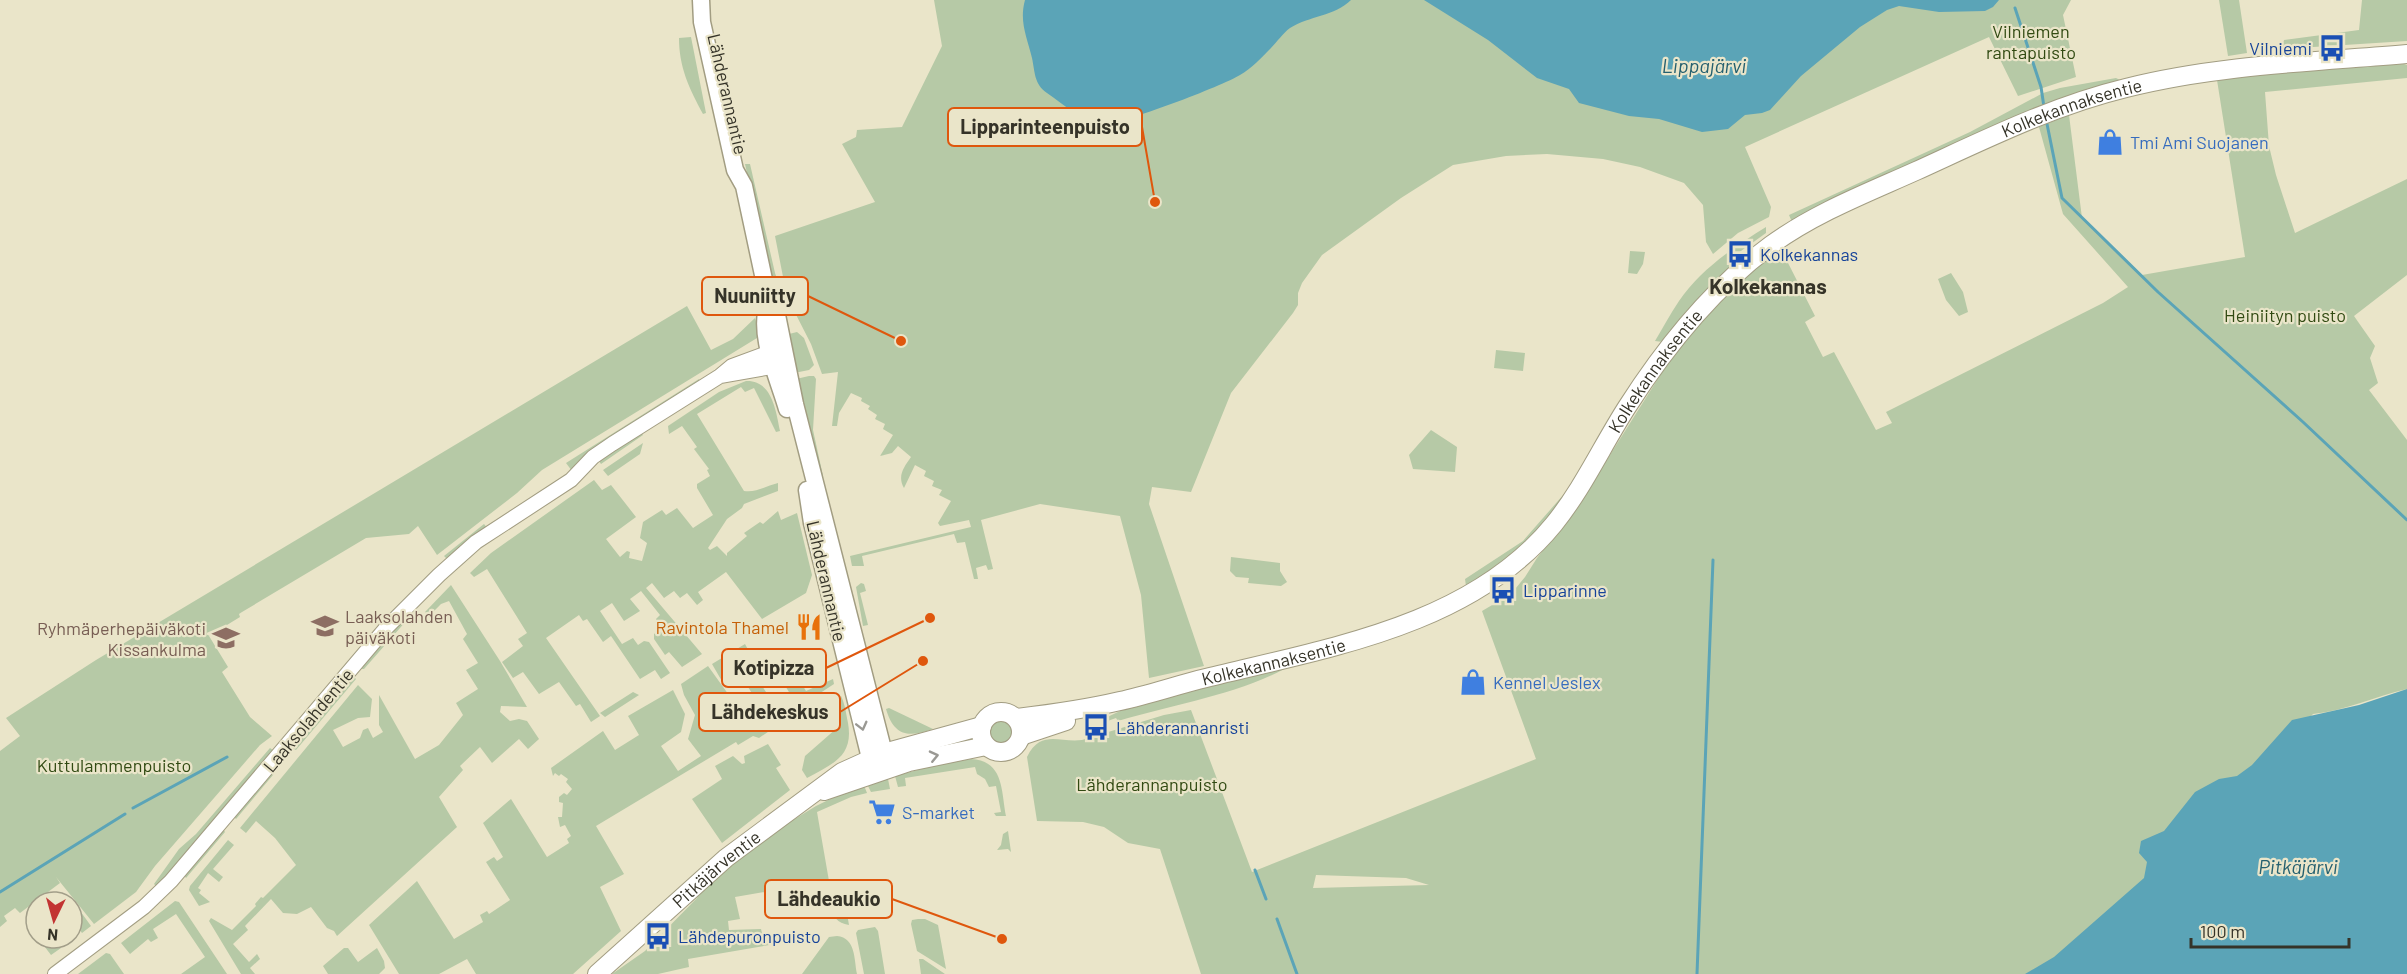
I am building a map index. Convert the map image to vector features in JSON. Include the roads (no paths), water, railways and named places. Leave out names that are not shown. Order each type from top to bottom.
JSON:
[{"type":"main road","name":"Lähderannantie","points":[[701,3],[711,19],[745,167],[744,186],[769,303],[764,313],[778,358],[879,760]]},
{"type":"main road","name":"Kolkekannaksentie","points":[[1016,718],[1118,702],[1352,642],[1433,612],[1510,568],[1531,551],[1556,522],[1578,490],[1626,408],[1665,352],[1697,312],[1737,272],[1777,241],[1832,210],[2019,124],[2059,108],[2125,88],[2170,78],[2230,70],[2407,54]]},
{"type":"main road","name":"Kolkekannaksentie","points":[[1021,736],[1118,702]]},
{"type":"main road","points":[[996,712],[1006,712],[1016,718],[1021,726],[1021,736],[1016,746],[1005,752],[994,752],[986,746],[981,736],[982,726],[987,717],[996,712]]},
{"type":"main road","points":[[879,760],[982,726]]},
{"type":"main road","points":[[879,760],[986,746]]},
{"type":"main road","name":"Pitkäjärventie","points":[[597,974],[726,858],[842,772],[879,760]]},
{"type":"street","name":"Laaksolahdentie","points":[[54,974],[144,907],[171,881],[386,628],[439,575],[476,543],[572,480],[594,457],[612,444],[720,376],[732,366],[778,358]]},
{"type":"water","points":[[1025,0],[1351,0],[1330,13],[1290,28],[1252,66],[1229,80],[1145,113],[1124,120],[1098,124],[1071,111],[1040,86],[1024,29]]},
{"type":"water","name":"Lippajärvi","points":[[1424,0],[1999,0],[1985,11],[1939,12],[1899,6],[1887,10],[1860,27],[1801,76],[1770,110],[1745,115],[1728,129],[1702,132],[1659,119],[1629,116],[1579,103],[1569,89],[1537,78],[1488,40]]},
{"type":"water","name":"Pitkäjärvi","points":[[2407,689],[2407,974],[2025,974],[2054,957],[2144,878],[2147,862],[2139,853],[2141,841],[2164,831],[2195,792],[2219,779],[2237,776],[2252,765],[2292,720],[2359,705]]},
{"type":"waterway","points":[[2015,8],[2041,87],[2044,107]]},
{"type":"waterway","points":[[2046,119],[2062,198],[2158,292],[2303,422],[2407,520]]},
{"type":"waterway","points":[[1697,974],[1713,560]]},
{"type":"waterway","points":[[133,808],[227,757]]},
{"type":"waterway","points":[[0,892],[125,814]]},
{"type":"waterway","points":[[1255,870],[1266,899]]},
{"type":"waterway","points":[[1277,919],[1297,974]]},
{"type":"place","name":"Vilniemi","points":[[2332,48]]},
{"type":"place","name":"Tmi Ami Suojanen","points":[[2110,142]]},
{"type":"place","name":"Lipparinteenpuisto","points":[[1155,202]]},
{"type":"place","name":"Kolkekannas","points":[[1740,254]]},
{"type":"place","name":"Nuuniitty","points":[[901,341]]},
{"type":"place","name":"Lipparinne","points":[[1503,590]]},
{"type":"place","name":"Kotipizza","points":[[930,618]]},
{"type":"place","name":"Laaksolahden päiväkoti","points":[[325,626]]},
{"type":"place","name":"Ravintola Thamel","points":[[809,627]]},
{"type":"place","name":"Ryhmäperhepäiväkoti Kissankulma","points":[[226,638]]},
{"type":"place","name":"Lähdekeskus","points":[[923,661]]},
{"type":"place","name":"Kennel Jeslex","points":[[1473,682]]},
{"type":"place","name":"Lähderannanristi","points":[[1096,727]]},
{"type":"place","name":"S-market","points":[[882,812]]},
{"type":"place","name":"Lähdepuronpuisto","points":[[658,936]]},
{"type":"place","name":"Lähdeaukio","points":[[1002,939]]},
{"type":"district","name":"Kolkekannas","points":[[1768,285]]},
{"type":"park label","name":"Vilniemen rantapuisto","points":[[2031,42]]},
{"type":"park label","name":"Heiniityn puisto","points":[[2285,315]]},
{"type":"park label","name":"Kuttulammenpuisto","points":[[114,765]]},
{"type":"park label","name":"Lähderannanpuisto","points":[[1152,784]]}]
